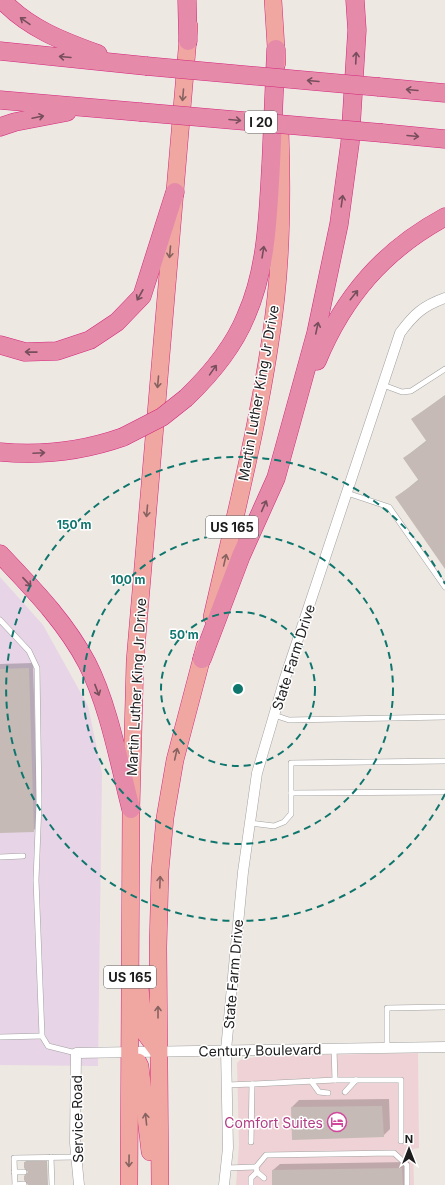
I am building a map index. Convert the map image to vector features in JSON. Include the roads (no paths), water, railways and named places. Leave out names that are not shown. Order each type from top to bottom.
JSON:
[{"type":"highway","points":[[2,0],[14,13],[37,29],[73,45],[125,63]]},
{"type":"highway","points":[[187,0],[188,41]]},
{"type":"highway","name":"Martin Luther King Jr Drive","points":[[129,1185],[131,1052],[131,809],[135,661],[152,446],[191,0]]},
{"type":"highway","name":"Martin Luther King Jr Drive","points":[[160,1185],[158,1051],[159,909],[165,818],[175,760],[188,702],[202,659],[260,401],[276,296],[282,181],[273,0]]},
{"type":"highway","points":[[202,659],[241,556],[276,478],[316,333],[340,216],[351,128],[357,30],[355,0]]},
{"type":"highway","points":[[0,452],[23,454],[60,452],[85,448],[123,437],[162,417],[186,398],[209,376],[231,345],[246,316],[258,285],[268,219],[276,49]]},
{"type":"highway","points":[[0,51],[146,66],[445,93]]},
{"type":"highway","name":"I 20","points":[[0,100],[445,139]]},
{"type":"highway","points":[[0,127],[15,122],[60,112],[116,110]]},
{"type":"highway","points":[[0,345],[26,352],[57,351],[90,340],[117,322],[142,296],[175,192]]},
{"type":"highway","points":[[294,417],[321,351],[348,303],[392,252],[420,231],[445,217]]},
{"type":"highway","points":[[0,554],[51,609],[87,664],[108,718],[131,809]]},
{"type":"highway","points":[[130,903],[135,920],[144,1032],[158,1051]]},
{"type":"highway","points":[[131,1052],[140,1066],[152,1176],[156,1185]]},
{"type":"street","name":"State Farm Drive","points":[[226,1050],[243,872],[257,773],[274,715],[400,333],[411,318],[426,305],[445,298]]},
{"type":"street","name":"Century Boulevard","points":[[76,1053],[445,1047]]},
{"type":"street","points":[[224,1185],[228,1148],[226,1050]]},
{"type":"street","name":"Service Road","points":[[76,1053],[75,1143],[79,1185]]},
{"type":"lane","points":[[383,385],[402,392],[411,391],[445,369]]},
{"type":"lane","points":[[347,493],[389,507],[445,587]]},
{"type":"lane","points":[[0,620],[29,651],[36,668],[39,803],[36,880],[42,1036],[48,1046],[76,1053]]},
{"type":"lane","points":[[274,715],[289,720],[445,717]]},
{"type":"lane","points":[[250,823],[274,826],[284,822],[291,814],[291,763],[445,761]]},
{"type":"lane","points":[[291,793],[445,792]]},
{"type":"lane","points":[[0,857],[23,856]]},
{"type":"lane","points":[[387,1048],[387,1008],[445,1007]]},
{"type":"lane","points":[[0,1037],[42,1036]]},
{"type":"lane","points":[[334,1049],[335,1080]]},
{"type":"lane","points":[[227,1085],[335,1080],[401,1080],[401,1141]]},
{"type":"lane","points":[[345,1092],[356,1080]]},
{"type":"lane","points":[[311,1081],[319,1092],[328,1093]]},
{"type":"lane","points":[[251,1142],[252,1084]]},
{"type":"lane","points":[[251,1185],[251,1178],[266,1155],[394,1153],[407,1165],[407,1185]]},
{"type":"lane","points":[[50,1184],[49,1171],[51,1157]]},
{"type":"lane","points":[[24,1184],[15,1185],[14,1158],[77,1157]]},
{"type":"lane","points":[[226,1168],[257,1170],[264,1178]]},
{"type":"lane","points":[[14,1172],[24,1172]]},
{"type":"place","name":"Comfort Suites","points":[[337,1122]]}]
